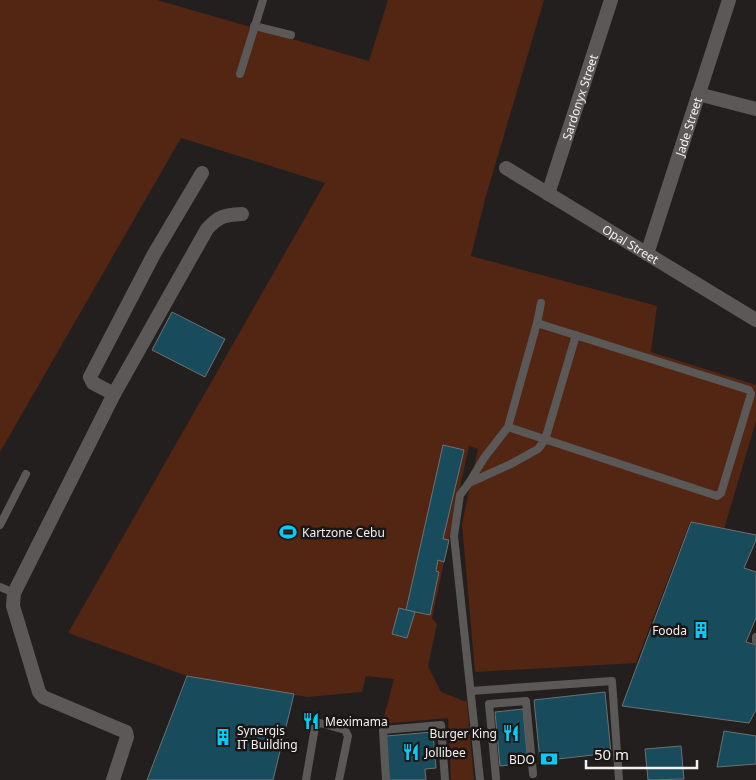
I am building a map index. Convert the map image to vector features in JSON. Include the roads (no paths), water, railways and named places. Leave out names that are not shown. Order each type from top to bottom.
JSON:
[{"type":"street","name":"Sardonyx Street","points":[[548,194],[611,0]]},
{"type":"street","name":"Jade Street","points":[[647,254],[728,0]]},
{"type":"street","points":[[698,94],[756,109]]},
{"type":"street","name":"Opal Street","points":[[506,168],[756,320]]},
{"type":"street","points":[[114,394],[93,383],[90,377],[154,254],[202,173]]},
{"type":"street","points":[[113,780],[128,737],[126,732],[43,696],[39,692],[13,606],[14,593],[114,394],[208,229],[216,219],[222,216],[242,214]]},
{"type":"lane","points":[[240,74],[263,0]]},
{"type":"lane","points":[[254,26],[291,35]]},
{"type":"lane","points":[[480,780],[454,536],[460,495],[484,458],[508,427],[537,323],[540,303]]},
{"type":"lane","points":[[508,427],[717,496],[721,493],[750,398],[749,390],[537,323]]},
{"type":"lane","points":[[469,483],[511,464],[538,449],[545,440],[576,335]]},
{"type":"lane","points":[[0,525],[26,474]]},
{"type":"lane","points":[[0,587],[14,593]]},
{"type":"lane","points":[[471,691],[612,681],[619,780]]},
{"type":"lane","points":[[496,778],[489,704],[526,700],[533,774]]},
{"type":"lane","points":[[306,780],[315,727],[320,723],[345,730],[348,736],[339,780]]},
{"type":"lane","points":[[386,780],[383,730],[441,725],[445,780]]},
{"type":"place","name":"Kartzone Cebu","points":[[288,532]]},
{"type":"place","name":"Fooda","points":[[701,630]]},
{"type":"place","name":"Meximama","points":[[311,721]]},
{"type":"place","name":"Burger King","points":[[511,733]]},
{"type":"place","name":"Synergis IT Building","points":[[223,737]]},
{"type":"place","name":"Jollibee","points":[[411,752]]},
{"type":"place","name":"BDO","points":[[549,759]]}]
